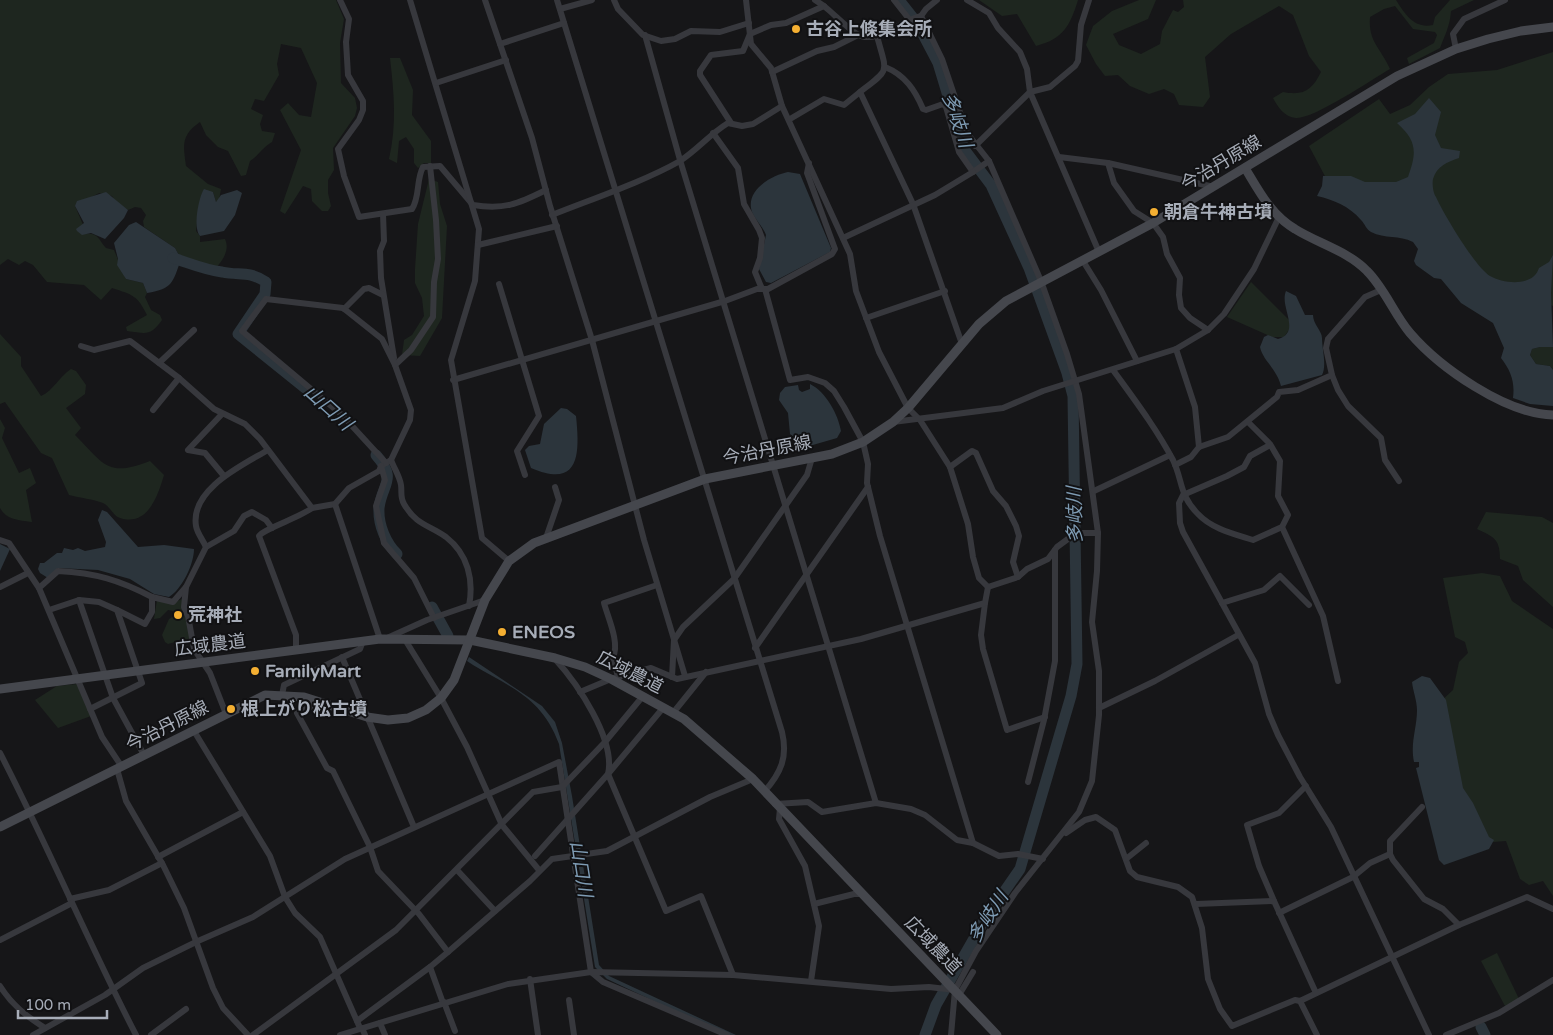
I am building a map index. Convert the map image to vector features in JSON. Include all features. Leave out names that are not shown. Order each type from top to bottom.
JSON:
[{"type":"main road","name":"今治丹原線","points":[[0,828],[265,695],[304,697],[367,717],[388,720],[408,718],[426,710],[441,698],[454,680],[485,600],[509,562],[534,543],[704,479],[832,454],[863,442],[893,422],[908,408],[979,324],[1006,301],[1153,223],[1397,76],[1456,49],[1521,31],[1553,27]]},
{"type":"main road","points":[[1245,168],[1271,210],[1279,217],[1294,229],[1354,261],[1367,271],[1395,314],[1411,334],[1439,361],[1464,379],[1515,406],[1532,412],[1553,415]]},
{"type":"main road","name":"広域農道","points":[[1,687],[78,679],[383,638],[470,640],[555,658],[585,667],[615,678],[673,713],[704,736],[753,779],[997,1035]]},
{"type":"street","points":[[340,0],[349,19],[346,42],[348,75],[363,101],[363,110],[359,120],[338,148],[344,176],[360,216],[412,209],[416,204],[419,174],[423,167],[430,166],[440,166],[473,205],[494,208],[505,206],[519,203],[546,190]]},
{"type":"street","points":[[410,0],[479,229],[475,281],[451,360],[482,538],[509,562]]},
{"type":"street","points":[[485,0],[532,138],[552,215],[592,340],[634,505],[685,676]]},
{"type":"street","points":[[557,0],[785,744],[782,768],[777,778],[764,792]]},
{"type":"street","points":[[560,9],[576,2],[592,0]]},
{"type":"street","points":[[614,0],[626,17],[645,35],[661,41],[675,39],[691,32],[720,32],[749,23]]},
{"type":"street","points":[[746,0],[751,44],[772,72],[782,106],[790,119],[850,254],[856,291],[879,352],[908,408],[920,420],[950,467],[968,524],[973,557],[979,578],[988,587]]},
{"type":"street","points":[[815,0],[858,35],[868,38],[877,36],[909,19],[920,16],[937,0]]},
{"type":"street","points":[[894,0],[909,19]]},
{"type":"street","points":[[967,0],[989,13],[998,28],[1020,52],[1027,69],[1030,92],[1059,157],[1081,216],[1099,252]]},
{"type":"street","points":[[975,146],[1030,92],[1050,86],[1078,61],[1081,25],[1089,0]]},
{"type":"street","points":[[1456,49],[1453,34],[1464,19],[1505,0]]},
{"type":"street","points":[[782,106],[753,124],[742,126],[731,123],[704,84],[700,71],[711,55],[743,51],[750,34],[771,25],[786,23],[824,6]]},
{"type":"street","points":[[920,16],[942,59],[967,134],[989,161],[1041,281],[1076,382],[1094,491],[1098,533],[1097,571],[1092,622],[1099,671],[1099,708],[1092,781],[1079,812],[1015,892],[976,951],[957,993],[951,1035]]},
{"type":"street","points":[[500,44],[564,23]]},
{"type":"street","points":[[645,35],[680,160],[725,301],[876,803]]},
{"type":"street","points":[[772,72],[817,51],[834,47],[858,35]]},
{"type":"street","points":[[790,119],[824,99],[844,105],[882,76],[885,67],[877,36]]},
{"type":"street","points":[[436,82],[506,60]]},
{"type":"street","points":[[885,67],[893,70],[911,86],[923,109],[926,110],[943,104],[946,108],[959,152],[972,172]]},
{"type":"street","points":[[860,92],[889,148],[913,204],[945,290],[962,344]]},
{"type":"street","points":[[552,215],[615,190],[680,160],[713,133],[731,123]]},
{"type":"street","points":[[713,133],[738,168],[744,204],[762,238],[760,258],[755,272],[763,289],[790,380],[808,377],[825,383],[834,390],[863,442],[868,464],[868,487],[907,626],[973,843]]},
{"type":"street","points":[[1059,157],[1108,163],[1214,187]]},
{"type":"street","points":[[843,238],[913,204],[989,161]]},
{"type":"street","points":[[453,380],[763,289],[832,254],[835,249],[807,172],[809,163]]},
{"type":"street","points":[[1108,163],[1114,184],[1134,211],[1153,223],[1164,237],[1167,254],[1180,278],[1179,295],[1181,308],[1190,318],[1208,330]]},
{"type":"street","points":[[395,366],[411,350],[434,317],[434,282],[438,259],[430,166]]},
{"type":"street","points":[[383,214],[384,240],[380,251],[384,295],[391,328],[395,366]]},
{"type":"street","points":[[893,422],[1002,408],[1043,392],[1176,349],[1208,330],[1224,314],[1254,269],[1279,217]]},
{"type":"street","points":[[478,245],[557,226]]},
{"type":"street","points":[[1083,261],[1101,290],[1137,361]]},
{"type":"street","points":[[499,284],[524,360],[539,416],[517,451],[525,475]]},
{"type":"street","points":[[344,309],[364,289],[369,288],[384,295]]},
{"type":"street","points":[[866,318],[945,290]]},
{"type":"street","points":[[1381,290],[1365,297],[1328,339],[1326,348],[1332,375],[1338,390],[1348,406],[1380,438],[1385,460],[1400,481]]},
{"type":"street","points":[[296,650],[296,635],[259,539],[260,532],[303,515],[312,508],[334,504],[349,488],[379,472],[386,463],[410,420],[411,410],[395,366],[382,339],[344,309],[266,299],[242,331],[342,415],[386,463],[400,484],[400,494],[404,504],[423,525],[448,538],[469,568],[472,585],[469,606]]},
{"type":"street","points":[[159,363],[194,330]]},
{"type":"street","points":[[81,346],[94,350],[130,341],[222,414],[245,424],[268,450],[312,508]]},
{"type":"street","points":[[1175,465],[1191,458],[1198,447],[1195,407],[1176,349]]},
{"type":"street","points":[[1113,370],[1170,455],[1175,465],[1182,495],[1198,515],[1210,524],[1253,540],[1282,527],[1288,516],[1278,496],[1280,462],[1270,445],[1254,426],[1248,422]]},
{"type":"street","points":[[1198,447],[1228,437],[1277,397],[1278,392],[1298,390],[1332,375]]},
{"type":"street","points":[[152,410],[179,378]]},
{"type":"street","points":[[222,414],[188,450],[205,454],[224,476]]},
{"type":"street","points":[[1270,445],[1250,456],[1244,467],[1182,495],[1179,503],[1180,523],[1238,635],[1255,663],[1278,735],[1331,827],[1429,1035]]},
{"type":"street","points":[[206,547],[196,526],[196,515],[208,490],[224,476],[268,450]]},
{"type":"street","points":[[950,467],[972,451],[976,453],[992,491],[1006,506],[1016,526],[1018,536],[1013,562],[1018,577]]},
{"type":"street","points":[[1094,491],[1170,455]]},
{"type":"street","points":[[672,677],[674,640],[683,626],[734,579],[807,474],[812,458]]},
{"type":"street","points":[[386,463],[385,480],[376,506],[384,543],[414,578],[434,618]]},
{"type":"street","points":[[546,538],[559,500],[555,487]]},
{"type":"street","points":[[755,648],[868,487]]},
{"type":"street","points":[[334,504],[383,638],[485,600]]},
{"type":"street","points":[[40,588],[58,570],[87,572],[112,578],[152,597],[173,602],[186,587],[206,547],[234,531],[244,516],[252,512],[266,520],[272,528]]},
{"type":"street","points":[[1282,527],[1323,616],[1338,681]]},
{"type":"street","points":[[988,587],[1018,577],[1026,569],[1048,559],[1055,550],[1076,533],[1098,533]]},
{"type":"street","points":[[0,540],[9,543],[40,588],[102,737],[120,768],[126,801],[162,863],[198,941],[213,988],[223,1008],[248,1035]]},
{"type":"street","points":[[1028,782],[1045,717],[1055,661],[1055,550]]},
{"type":"street","points":[[0,587],[28,573]]},
{"type":"street","points":[[1222,603],[1264,590],[1280,576],[1309,605]]},
{"type":"street","points":[[615,678],[614,641],[604,603],[657,585]]},
{"type":"street","points":[[186,587],[184,607],[188,616],[194,649],[210,673],[226,714]]},
{"type":"street","points":[[988,587],[981,635],[983,649],[1007,730],[1045,717]]},
{"type":"street","points":[[49,610],[79,600],[99,602],[145,624],[152,612],[152,597]]},
{"type":"street","points":[[79,600],[113,698],[144,756]]},
{"type":"street","points":[[580,692],[615,678],[651,668],[678,678],[861,639],[985,603]]},
{"type":"street","points":[[90,709],[142,683],[117,610]]},
{"type":"street","points":[[1099,708],[1147,685],[1238,635]]},
{"type":"street","points":[[404,638],[441,698],[489,794],[502,825],[539,870]]},
{"type":"street","points":[[282,695],[284,685],[360,649],[363,641]]},
{"type":"street","points":[[342,657],[414,827]]},
{"type":"street","points":[[555,658],[571,676],[603,732],[610,766],[608,774],[666,911],[701,896],[733,975]]},
{"type":"street","points":[[673,713],[706,672]]},
{"type":"street","points":[[253,1035],[396,930],[533,792],[562,787],[605,742],[643,696]]},
{"type":"street","points":[[322,702],[297,713],[327,768],[333,771],[370,847],[378,871],[416,910],[448,952]]},
{"type":"street","points":[[535,856],[608,774],[663,708]]},
{"type":"street","points":[[194,731],[270,856],[285,897],[295,913],[320,937],[364,1035]]},
{"type":"street","points":[[0,753],[30,812],[111,989],[136,1035]]},
{"type":"street","points":[[33,1035],[105,995],[143,968],[253,917],[345,859],[559,762],[591,972],[603,982],[727,1035]]},
{"type":"street","points":[[357,1021],[430,968],[495,912],[552,859],[607,851],[710,797],[753,779]]},
{"type":"street","points":[[1306,786],[1279,813],[1247,825],[1258,866],[1316,993]]},
{"type":"street","points":[[811,981],[819,931],[814,904],[805,866],[778,819],[778,806],[808,802],[822,812],[876,803],[911,809],[925,815],[957,840],[973,843],[999,856],[1018,854],[1043,859]]},
{"type":"street","points":[[1422,807],[1390,840],[1390,854],[1424,899],[1443,909],[1459,925]]},
{"type":"street","points":[[158,857],[243,812]]},
{"type":"street","points":[[1061,836],[1085,820],[1096,817],[1115,830],[1130,871],[1137,877],[1178,888],[1188,893],[1196,904],[1202,928],[1208,979],[1220,1009],[1232,1026],[1295,1000],[1300,1002],[1317,1035]]},
{"type":"street","points":[[1126,860],[1146,843]]},
{"type":"street","points":[[1279,913],[1353,877],[1370,863],[1390,854]]},
{"type":"street","points":[[0,940],[71,901],[108,890],[162,863]]},
{"type":"street","points":[[457,870],[495,912]]},
{"type":"street","points":[[814,904],[854,894],[862,894]]},
{"type":"street","points":[[1300,1002],[1459,925],[1527,897],[1553,910]]},
{"type":"street","points":[[1196,904],[1274,901]]},
{"type":"street","points":[[430,968],[455,1031]]},
{"type":"street","points":[[340,1035],[444,1002],[530,979],[591,972],[733,975],[891,989],[928,987],[957,993]]},
{"type":"street","points":[[957,993],[973,972]]},
{"type":"street","points":[[530,979],[538,1035]]},
{"type":"street","points":[[1446,1035],[1499,1013],[1553,980]]},
{"type":"street","points":[[1,988],[25,1016],[46,1028]]},
{"type":"street","points":[[569,1000],[574,1035]]},
{"type":"street","points":[[150,1035],[186,1009]]},
{"type":"street","points":[[380,1023],[385,1035]]},
{"type":"shaded area","points":[[0,0],[336,0],[344,19],[340,43],[341,83],[355,98],[357,108],[355,116],[333,148],[334,170],[328,180],[331,206],[328,211],[322,211],[312,201],[311,189],[303,186],[285,214],[280,211],[301,150],[280,110],[288,103],[299,115],[311,117],[317,83],[301,48],[281,44],[277,64],[279,75],[264,101],[255,99],[251,109],[263,115],[260,124],[262,131],[275,133],[272,142],[250,161],[246,175],[241,176],[228,151],[218,147],[206,135],[200,122],[186,136],[184,152],[186,166],[208,184],[221,189],[219,200],[216,202],[213,192],[199,206],[196,231],[200,236],[200,242],[225,239],[226,251],[216,268],[184,257],[181,259],[175,248],[144,227],[143,221],[146,215],[141,208],[135,207],[128,210],[115,201],[112,196],[99,193],[75,206],[87,234],[94,234],[106,248],[114,250],[126,279],[143,283],[147,293],[145,297],[151,310],[160,315],[162,320],[154,329],[147,333],[127,331],[126,327],[147,315],[140,303],[125,292],[112,288],[101,300],[84,285],[47,282],[33,265],[25,261],[19,265],[8,259],[0,265]]},
{"type":"shaded area","points":[[979,0],[1078,0],[1072,17],[1064,30],[1053,40],[1036,46],[1017,14],[1002,16]]},
{"type":"shaded area","points":[[1139,0],[1156,0],[1148,19],[1113,34],[1119,45],[1141,54],[1160,44],[1162,31],[1173,10],[1178,12],[1184,7],[1183,0],[1396,0],[1415,23],[1426,26],[1433,25],[1435,17],[1450,0],[1474,0],[1451,11],[1440,48],[1409,64],[1407,58],[1434,43],[1437,35],[1435,32],[1413,29],[1395,6],[1384,9],[1370,17],[1373,39],[1390,69],[1329,106],[1304,117],[1296,118],[1285,114],[1273,98],[1283,92],[1297,93],[1306,90],[1311,87],[1321,72],[1309,56],[1293,15],[1279,6],[1231,34],[1205,57],[1210,97],[1203,107],[1179,105],[1174,94],[1164,89],[1149,94],[1130,86],[1118,75],[1105,76],[1086,45],[1093,26],[1112,11]]},
{"type":"shaded area","points":[[1553,52],[1553,306],[1480,280],[1424,193],[1422,148],[1415,177],[1402,187],[1327,180],[1309,146],[1379,99],[1390,114],[1410,105],[1429,87],[1448,74],[1497,70]]},
{"type":"shaded area","points":[[390,58],[400,58],[413,90],[412,115],[431,141],[431,163],[424,163],[418,168],[414,163],[414,149],[406,137],[399,141],[397,163],[389,159],[394,121],[394,96]]},
{"type":"shaded area","points":[[429,179],[438,182],[440,204],[447,226],[442,318],[420,356],[402,355],[404,340],[412,335],[424,316],[422,298],[415,283],[415,269],[418,224]]},
{"type":"shaded area","points":[[1251,282],[1289,320],[1291,327],[1284,337],[1272,337],[1227,317]]},
{"type":"shaded area","points":[[0,334],[21,357],[21,366],[41,396],[49,391],[71,369],[76,371],[86,385],[85,394],[66,408],[81,428],[75,435],[93,454],[107,465],[115,468],[136,466],[150,461],[164,475],[155,500],[145,514],[130,520],[120,518],[103,503],[69,495],[52,458],[41,453],[5,402],[0,404]]},
{"type":"shaded area","points":[[1553,347],[1553,370],[1550,366],[1536,364],[1530,355],[1532,349]]},
{"type":"shaded area","points":[[0,419],[5,428],[2,438],[19,473],[30,468],[36,483],[26,490],[32,522],[10,517],[0,508]]},
{"type":"shaded area","points":[[1486,512],[1542,517],[1553,523],[1553,607],[1523,580],[1518,566],[1500,559],[1499,547],[1495,540],[1477,529]]},
{"type":"shaded area","points":[[1482,573],[1500,576],[1512,601],[1553,629],[1553,896],[1543,881],[1529,885],[1520,879],[1506,841],[1481,843],[1456,789],[1439,703],[1453,690],[1459,662],[1468,653],[1465,642],[1455,637],[1443,578]]},
{"type":"shaded area","points":[[182,599],[188,617],[190,644],[183,640],[168,644],[162,635],[169,619],[174,616],[173,611],[168,610],[160,618],[154,619],[157,600],[173,603]]},
{"type":"shaded area","points":[[77,684],[91,716],[58,728],[35,700],[57,686]]},
{"type":"shaded area","points":[[1497,953],[1519,999],[1505,1006],[1481,961]]},
{"type":"water","points":[[1429,98],[1441,112],[1435,135],[1441,148],[1460,151],[1459,158],[1447,163],[1437,171],[1433,181],[1434,193],[1452,227],[1477,263],[1484,271],[1496,279],[1518,282],[1531,278],[1539,268],[1549,262],[1553,255],[1551,293],[1553,347],[1532,349],[1530,355],[1536,364],[1550,366],[1553,370],[1553,406],[1530,404],[1513,398],[1511,377],[1501,358],[1504,348],[1493,323],[1461,303],[1441,279],[1434,278],[1416,265],[1414,261],[1418,249],[1413,242],[1403,238],[1381,236],[1371,232],[1346,207],[1317,196],[1322,186],[1323,176],[1351,176],[1365,182],[1396,182],[1408,177],[1414,154],[1412,141],[1404,129],[1397,123],[1415,114]]},
{"type":"water","points":[[788,172],[800,174],[831,248],[830,252],[771,283],[766,282],[759,269],[766,235],[755,218],[751,208],[751,201],[757,189],[769,179]]},
{"type":"water","points":[[204,189],[213,192],[216,202],[221,195],[237,190],[242,193],[235,215],[224,231],[200,236],[197,227],[197,213]]},
{"type":"water","points":[[106,192],[128,210],[124,218],[105,239],[91,233],[82,235],[76,229],[84,223],[75,206],[77,201]]},
{"type":"water","points":[[136,222],[175,248],[181,259],[174,279],[167,287],[147,293],[143,283],[126,279],[117,265],[118,259],[114,243],[129,225]]},
{"type":"water","points":[[1286,291],[1296,296],[1305,315],[1313,315],[1314,321],[1322,335],[1324,367],[1322,375],[1281,386],[1260,347],[1264,337],[1268,335],[1278,339],[1285,336],[1288,331],[1289,325],[1285,304]]},
{"type":"water","points":[[810,384],[821,392],[830,404],[841,431],[837,438],[799,449],[794,437],[790,434],[788,413],[779,400],[780,393],[785,387],[798,385],[799,390],[802,392],[810,389]]},
{"type":"water","points":[[561,408],[567,409],[576,416],[578,443],[573,464],[568,471],[559,474],[547,473],[531,468],[525,450],[529,446],[540,444],[544,424]]},
{"type":"water","points":[[102,510],[107,512],[138,547],[164,545],[194,549],[192,562],[186,576],[174,593],[169,597],[154,594],[130,579],[98,570],[58,568],[48,578],[40,573],[38,569],[40,563],[44,563],[57,553],[62,553],[64,548],[73,550],[78,548],[85,551],[105,547],[106,542],[98,520]]},
{"type":"water","points":[[0,544],[10,549],[0,571]]},
{"type":"water","points":[[469,657],[542,706],[555,722],[562,743],[572,796],[599,965],[609,976],[736,1035],[726,1035],[607,979],[595,967],[559,744],[544,715],[535,705],[513,688],[467,661]]},
{"type":"water","points":[[1422,676],[1430,678],[1446,700],[1463,788],[1473,803],[1489,837],[1494,840],[1489,849],[1444,865],[1439,860],[1416,768],[1419,767],[1419,762],[1414,762],[1413,755],[1417,710],[1412,682]]},
{"type":"waterway","name":"多岐川","points":[[899,0],[917,23],[938,63],[964,149],[991,185],[1029,268],[1067,373],[1073,396],[1077,664],[1071,696],[1020,869],[984,921],[936,1005],[925,1035]]},
{"type":"waterway","name":"山口川","points":[[173,258],[209,270],[254,276],[266,282],[265,294],[238,334],[305,388]]},
{"type":"waterway","name":"山口川","points":[[376,455],[383,463],[387,476],[379,508],[381,527],[389,545],[397,554]]},
{"type":"waterway","name":"山口川","points":[[432,607],[448,636]]},
{"type":"waterway","points":[[1481,1027],[1485,1035]]},
{"type":"place","name":"古谷上條集会所","points":[[796,29]]},
{"type":"place","name":"朝倉牛神古墳","points":[[1154,212]]},
{"type":"place","name":"荒神社","points":[[178,615]]},
{"type":"place","name":"ENEOS","points":[[502,632]]},
{"type":"place","name":"FamilyMart","points":[[255,671]]},
{"type":"place","name":"根上がり松古墳","points":[[231,709]]}]
